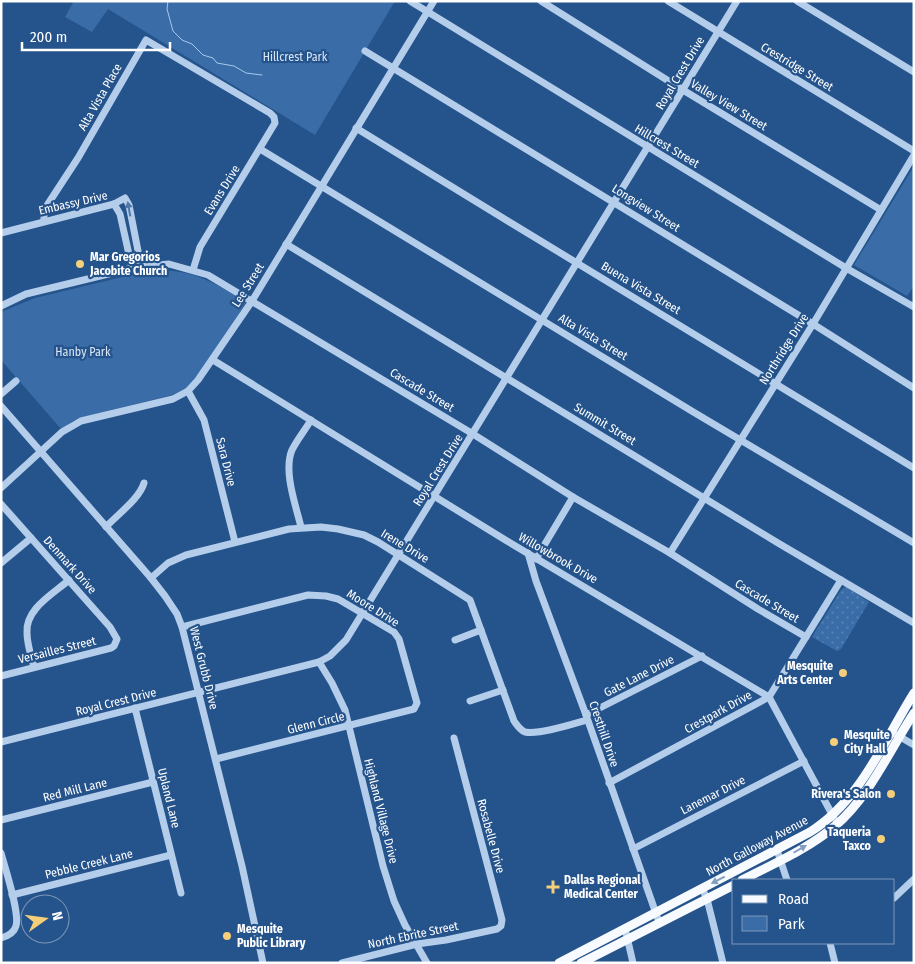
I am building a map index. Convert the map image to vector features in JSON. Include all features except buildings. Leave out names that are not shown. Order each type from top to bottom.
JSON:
[{"type":"main road","name":"North Galloway Avenue","points":[[744,879],[817,839],[835,819],[860,783],[914,693]]},
{"type":"main road","name":"North Galloway Avenue","points":[[559,963],[835,819],[864,794],[914,713]]},
{"type":"main road","name":"North Galloway Avenue","points":[[581,963],[732,886]]},
{"type":"main road","points":[[598,942],[602,952]]},
{"type":"street","name":"Hillcrest Street","points":[[410,1],[648,148],[914,308]]},
{"type":"street","name":"Lee Street","points":[[1,488],[66,428],[78,422],[173,399],[188,391],[198,380],[252,301],[392,67],[434,1]]},
{"type":"street","name":"Valley View Street","points":[[541,1],[880,210]]},
{"type":"street","name":"Crestridge Street","points":[[668,1],[914,151]]},
{"type":"street","name":"Royal Crest Drive","points":[[1,742],[320,662],[330,656],[346,640],[364,614],[737,1]]},
{"type":"street","points":[[797,1],[914,72]]},
{"type":"street","name":"Alta Vista Place","points":[[44,221],[44,210],[78,158],[146,40],[270,113],[275,123]]},
{"type":"street","name":"Longview Street","points":[[365,51],[813,324],[914,388]]},
{"type":"street","name":"Evans Drive","points":[[193,270],[200,247],[275,123]]},
{"type":"street","name":"Buena Vista Street","points":[[356,128],[914,468]]},
{"type":"street","name":"Alta Vista Street","points":[[260,149],[740,440],[914,543]]},
{"type":"street","name":"Northridge Drive","points":[[670,553],[813,324],[914,155]]},
{"type":"street","points":[[114,204],[123,198],[128,201],[141,266]]},
{"type":"street","name":"Embassy Drive","points":[[1,233],[114,204],[120,214],[132,268]]},
{"type":"street","name":"Summit Street","points":[[286,244],[778,543],[914,623]]},
{"type":"street","name":"Cascade Street","points":[[1,306],[26,294],[141,266],[169,264],[193,270],[218,280],[806,637]]},
{"type":"street","name":"Willowbrook Drive","points":[[213,360],[536,558],[769,697],[835,819]]},
{"type":"street","points":[[1,394],[16,381]]},
{"type":"street","name":"Sara Drive","points":[[188,391],[204,420],[235,542]]},
{"type":"street","name":"West Grubb Drive","points":[[1,406],[151,578],[177,614],[216,759],[263,963]]},
{"type":"street","points":[[301,527],[289,473],[289,463],[293,449],[311,420]]},
{"type":"street","points":[[106,527],[137,496],[144,483]]},
{"type":"street","points":[[536,558],[573,497]]},
{"type":"street","name":"Denmark Drive","points":[[1,504],[115,633],[116,642]]},
{"type":"street","name":"Irene Drive","points":[[151,578],[168,563],[186,555],[301,527],[338,529],[364,536],[467,596],[514,721],[524,732],[562,727]]},
{"type":"street","points":[[1,563],[31,538]]},
{"type":"street","name":"Cresthill Drive","points":[[528,553],[659,922]]},
{"type":"street","points":[[34,668],[26,632],[29,617],[69,580]]},
{"type":"street","name":"Crestpark Drive","points":[[609,784],[769,697],[841,580]]},
{"type":"street","name":"Moore Drive","points":[[182,627],[308,595],[338,599],[394,632],[399,639],[417,703]]},
{"type":"street","points":[[455,640],[481,630]]},
{"type":"street","name":"Versailles Street","points":[[1,676],[106,650],[111,648],[116,642]]},
{"type":"street","name":"Gate Lane Drive","points":[[562,727],[587,718],[702,656]]},
{"type":"street","name":"Highland Village Drive","points":[[320,662],[345,710],[385,872],[401,916],[427,963]]},
{"type":"street","points":[[470,701],[503,690]]},
{"type":"street","name":"Glenn Circle","points":[[216,759],[414,709],[417,703]]},
{"type":"street","name":"Upland Lane","points":[[135,708],[181,893]]},
{"type":"street","points":[[891,730],[914,745]]},
{"type":"street","name":"Rosabelle Drive","points":[[454,738],[502,920],[500,928],[488,931]]},
{"type":"street","name":"Lanemar Drive","points":[[633,849],[804,761]]},
{"type":"street","name":"Red Mill Lane","points":[[1,820],[153,782]]},
{"type":"street","points":[[777,850],[787,879]]},
{"type":"street","points":[[1,853],[17,918],[16,926],[10,935],[1,938]]},
{"type":"street","name":"Pebble Creek Lane","points":[[12,895],[172,855]]},
{"type":"street","points":[[895,897],[914,879]]},
{"type":"street","points":[[702,888],[707,899],[722,963]]},
{"type":"street","points":[[625,928],[633,963]]},
{"type":"street","name":"North Ebrite Street","points":[[342,963],[417,944],[488,931]]},
{"type":"street","points":[[830,944],[835,963]]},
{"type":"green space","name":"Hillcrest Park","points":[[74,1],[395,1],[315,135],[108,9],[92,32],[65,17]]},
{"type":"green space","points":[[914,166],[914,286],[907,296],[854,265]]},
{"type":"green space","name":"Hanby Park","points":[[159,270],[184,273],[205,279],[246,302],[214,356],[190,386],[172,395],[80,418],[71,422],[62,430],[1,360],[1,312],[35,298],[143,272]]},
{"type":"green space","points":[[847,587],[869,602],[841,649],[837,651],[812,637],[841,590]]},
{"type":"waterway","points":[[168,1],[167,9],[173,31],[182,40],[192,44],[203,55],[213,58],[217,63],[234,66],[246,73],[262,75]]},
{"type":"place","name":"Mar Gregorios Jacobite Church","points":[[80,264]]},
{"type":"place","name":"Mesquite Arts Center","points":[[843,673]]},
{"type":"place","name":"Mesquite City Hall","points":[[834,742]]},
{"type":"place","name":"Rivera's Salon","points":[[891,794]]},
{"type":"place","name":"Taqueria Taxco","points":[[881,839]]},
{"type":"place","name":"Dallas Regional Medical Center","points":[[553,887]]},
{"type":"place","name":"Mesquite Public Library","points":[[227,936]]}]
